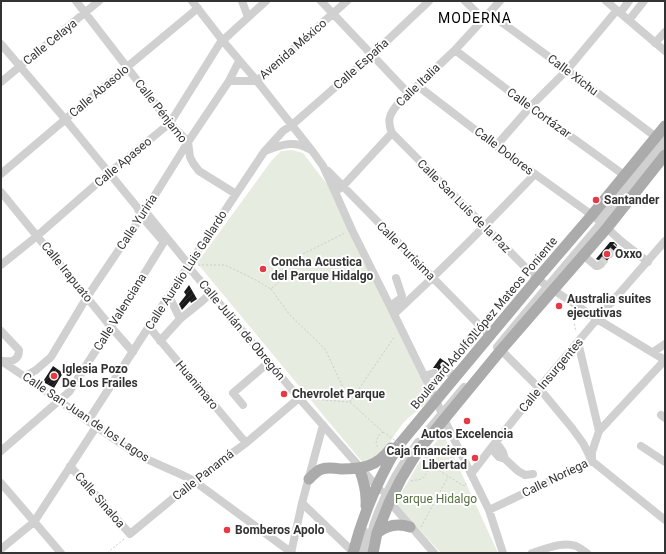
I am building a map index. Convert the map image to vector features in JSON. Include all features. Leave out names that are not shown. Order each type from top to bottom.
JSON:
[{"type":"main road","name":"Boulevard Adolfo López Mateos Poniente","points":[[355,553],[365,512],[400,478],[443,416],[501,350],[544,284],[583,255],[624,174],[660,137],[665,126]]},
{"type":"main road","name":"Boulevard Adolfo López Mateos Poniente","points":[[373,553],[385,467],[398,446],[436,403],[457,375],[490,336],[544,284],[599,221],[665,155]]},
{"type":"main road","points":[[309,479],[316,472],[323,469],[364,468],[383,458],[410,422],[419,413],[436,403]]},
{"type":"main road","points":[[359,468],[365,486],[365,512]]},
{"type":"main road","points":[[377,533],[385,527],[395,524],[405,525],[413,530]]},
{"type":"street","name":"Calle Pénjamo","points":[[76,1],[170,123],[188,142],[190,157],[193,164],[199,171],[236,194]]},
{"type":"street","name":"Calle Celaya","points":[[1,82],[99,1]]},
{"type":"street","points":[[192,1],[222,41],[257,81],[292,125],[322,166],[489,510],[503,553]]},
{"type":"street","points":[[242,1],[248,17]]},
{"type":"street","name":"Calle Apaseo","points":[[1,265],[170,123],[222,41],[266,1]]},
{"type":"street","points":[[321,1],[409,94]]},
{"type":"street","name":"Avenida México","points":[[257,81],[347,1]]},
{"type":"street","name":"Calle España","points":[[292,125],[372,55],[429,1]]},
{"type":"street","name":"Calle Xichu","points":[[465,1],[567,70],[660,137]]},
{"type":"street","name":"Calle Italia","points":[[392,133],[389,124],[390,117],[397,105],[455,50],[500,1]]},
{"type":"street","points":[[606,1],[665,51]]},
{"type":"street","points":[[496,146],[530,107],[567,70],[629,1]]},
{"type":"street","points":[[629,20],[644,1]]},
{"type":"street","name":"Calle Abasolo","points":[[1,174],[198,8]]},
{"type":"street","points":[[655,43],[665,32]]},
{"type":"street","points":[[1,44],[189,268]]},
{"type":"street","name":"Calle Cortázar","points":[[455,50],[530,107],[624,174]]},
{"type":"street","name":"Calle Yuriria","points":[[26,376],[36,370],[51,357],[141,211],[229,81],[240,61]]},
{"type":"street","points":[[229,81],[257,81]]},
{"type":"street","name":"Calle Dolores","points":[[418,86],[496,146],[599,221],[619,243],[648,262]]},
{"type":"street","name":"Calle Aurelio Luis Gallardo","points":[[88,421],[264,152],[283,131],[292,125]]},
{"type":"street","points":[[335,192],[392,133]]},
{"type":"street","name":"Calle San Luís de la Paz","points":[[392,133],[544,284],[597,319],[665,360]]},
{"type":"street","points":[[599,221],[660,137]]},
{"type":"street","points":[[264,152],[289,144],[302,146],[313,152]]},
{"type":"street","points":[[599,221],[665,147]]},
{"type":"street","name":"Calle Purísima","points":[[322,166],[490,336]]},
{"type":"street","points":[[392,310],[433,278],[535,174]]},
{"type":"street","name":"Calle Irapuato","points":[[1,192],[133,352]]},
{"type":"street","points":[[141,211],[164,242],[189,268]]},
{"type":"street","name":"Calle Insurgentes","points":[[471,474],[539,388],[665,241]]},
{"type":"street","name":"Calle Valenciana","points":[[1,451],[60,401],[68,392],[164,242]]},
{"type":"street","points":[[583,255],[596,266],[600,265]]},
{"type":"street","name":"Calle Julián de Obregón","points":[[189,268],[359,468],[434,553]]},
{"type":"street","points":[[392,310],[402,296],[396,278]]},
{"type":"street","points":[[436,403],[544,284]]},
{"type":"street","points":[[302,503],[355,553],[367,522],[382,494],[406,458],[443,416],[544,284]]},
{"type":"street","points":[[160,341],[180,319],[210,293]]},
{"type":"street","points":[[169,296],[180,319]]},
{"type":"street","name":"Huanimaro","points":[[149,327],[246,443]]},
{"type":"street","points":[[1,331],[19,350],[17,358],[13,361],[1,361]]},
{"type":"street","points":[[578,342],[599,431]]},
{"type":"street","points":[[653,352],[665,344]]},
{"type":"street","points":[[501,350],[539,388],[572,428],[583,443],[592,461],[665,520]]},
{"type":"street","name":"Calle Noriega","points":[[489,510],[592,461],[592,452],[599,431],[665,360]]},
{"type":"street","name":"Calle San Juan de los Lagos","points":[[1,361],[26,376],[96,427],[149,460],[194,481],[291,553]]},
{"type":"street","points":[[243,405],[233,393],[269,362]]},
{"type":"street","points":[[445,372],[457,375]]},
{"type":"street","points":[[424,376],[434,374]]},
{"type":"street","name":"Calle Panamá","points":[[130,534],[194,481],[246,443],[299,398]]},
{"type":"street","points":[[291,553],[302,503],[323,425]]},
{"type":"street","points":[[1,549],[34,522],[96,427]]},
{"type":"street","points":[[493,445],[499,457],[505,459],[518,471],[525,475],[533,474]]},
{"type":"street","points":[[641,446],[665,462]]},
{"type":"street","name":"Calle Sinaloa","points":[[70,466],[130,534]]},
{"type":"street","points":[[1,483],[61,553]]},
{"type":"street","points":[[366,553],[382,494]]},
{"type":"street","points":[[532,553],[565,545],[576,546],[587,553]]},
{"type":"path","points":[[271,289],[278,283],[290,262],[352,230]]},
{"type":"path","points":[[189,268],[225,265],[271,289],[290,314],[325,348],[350,402],[383,432],[462,485],[465,486],[471,474]]},
{"type":"path","points":[[569,301],[578,342]]},
{"type":"path","points":[[350,402],[401,328]]},
{"type":"path","points":[[299,398],[350,402]]},
{"type":"path","points":[[383,432],[378,436],[376,443],[383,458]]},
{"type":"path","points":[[400,478],[411,481],[422,479],[432,466]]},
{"type":"path","points":[[413,530],[449,477]]},
{"type":"path","points":[[107,553],[130,534]]},
{"type":"green space","points":[[292,150],[303,153],[329,187],[352,230],[431,400],[404,422],[387,446],[377,456],[363,463],[197,263],[272,160],[281,151]]},
{"type":"green space","name":"Parque Hidalgo","points":[[443,433],[498,553],[441,553],[395,504],[417,466]]},
{"type":"building","name":"Oxxo","points":[[610,242],[614,242],[617,245],[617,249],[605,263],[603,260],[596,259]]},
{"type":"building","points":[[189,285],[197,299],[191,303],[190,301],[182,310],[179,304],[186,295],[184,292]]},
{"type":"building","points":[[474,328],[480,335],[462,357],[455,352]]},
{"type":"building","points":[[440,358],[450,365],[448,367],[441,368],[440,373],[442,376],[440,378],[438,377],[438,369],[433,368]]},
{"type":"building","name":"Iglesia Pozo De Los Frailes","points":[[53,366],[63,373],[54,388],[45,383],[44,380]]},
{"type":"tunnel","points":[[600,265],[617,246]]},
{"type":"place","name":"Santander","points":[[596,200]]},
{"type":"place","name":"Oxxo","points":[[607,254]]},
{"type":"place","name":"Concha Acustica del Parque Hidalgo","points":[[263,269]]},
{"type":"place","name":"Australia suites ejecutivas","points":[[559,306]]},
{"type":"place","name":"Iglesia Pozo De Los Frailes","points":[[54,376]]},
{"type":"place","name":"Chevrolet Parque","points":[[284,394]]},
{"type":"place","name":"Autos Excelencia","points":[[467,421]]},
{"type":"place","name":"Caja financiera Libertad","points":[[475,458]]},
{"type":"place","name":"Bomberos Apolo","points":[[227,530]]},
{"type":"district","name":"MODERNA","points":[[475,18]]}]
